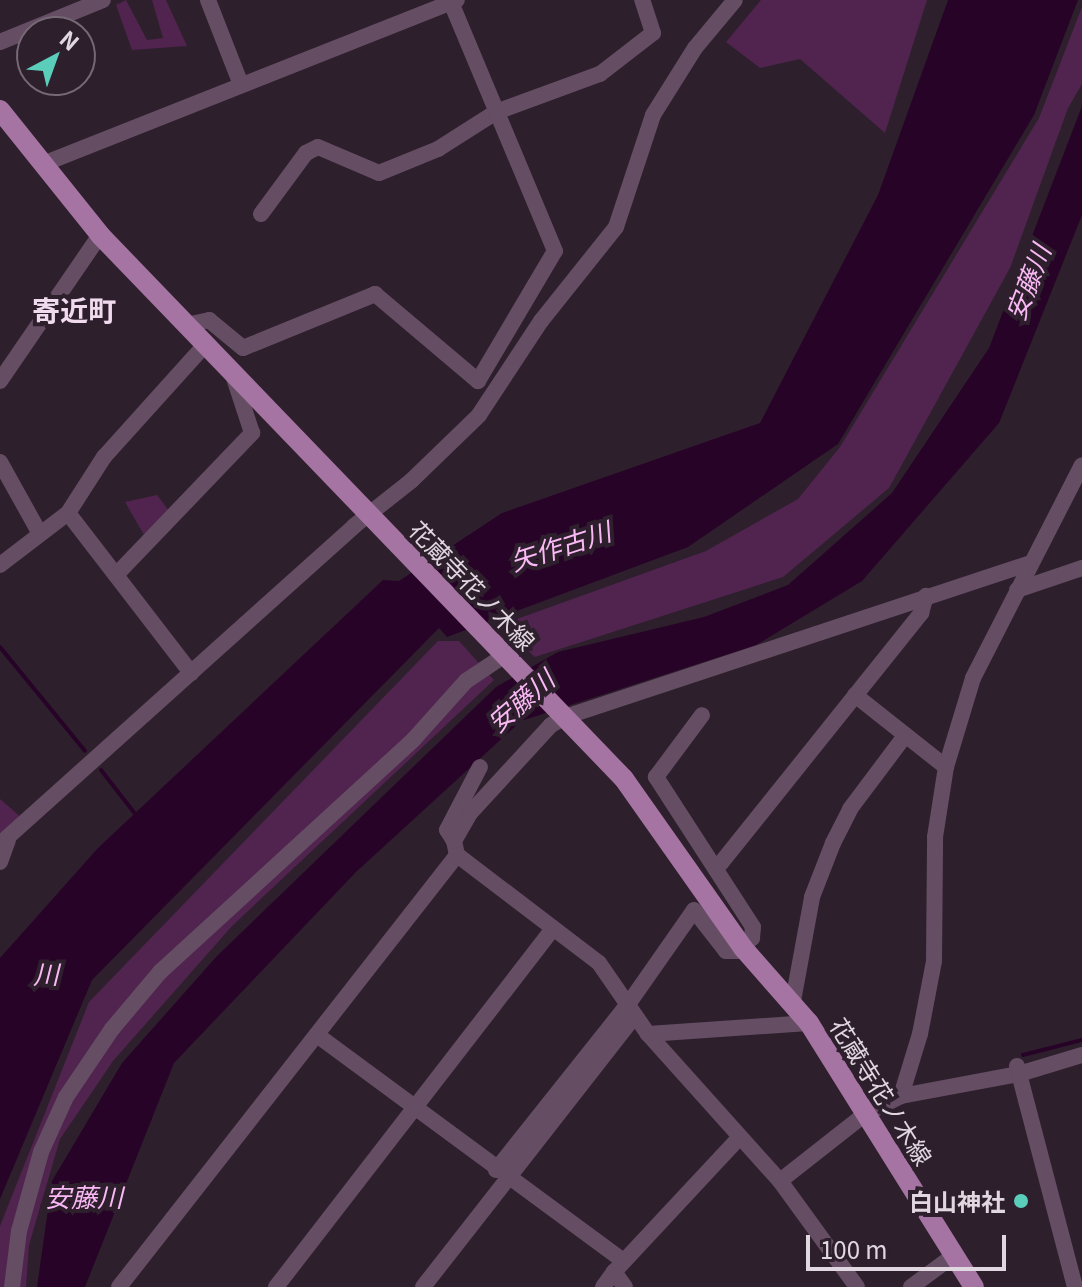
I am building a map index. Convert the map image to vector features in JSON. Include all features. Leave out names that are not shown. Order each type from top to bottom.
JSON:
[{"type":"main road","name":"花蔵寺花ノ木線","points":[[0,110],[100,235],[562,714],[660,824],[743,948],[793,1001],[809,1023],[974,1287]]},
{"type":"street","points":[[0,42],[103,0]]},
{"type":"street","points":[[208,0],[240,82]]},
{"type":"street","points":[[261,214],[306,153],[318,147],[379,173],[438,149],[496,112],[600,74],[631,55],[653,33],[642,0]]},
{"type":"street","points":[[0,862],[4,842],[191,673],[371,517],[479,415],[541,321],[591,263],[630,194],[664,94],[735,0]]},
{"type":"street","points":[[43,164],[240,82],[452,1],[555,251],[478,381],[375,294],[243,348],[209,320],[186,325]]},
{"type":"street","points":[[0,381],[100,235]]},
{"type":"street","points":[[0,565],[68,513],[104,457],[205,345]]},
{"type":"street","points":[[116,575],[252,433],[233,374]]},
{"type":"street","points":[[0,462],[40,534]]},
{"type":"street","points":[[901,1096],[920,1034],[934,961],[935,837],[946,767],[973,678],[1028,564],[1082,465]]},
{"type":"street","points":[[68,513],[191,673]]},
{"type":"street","points":[[119,1287],[317,1035],[456,848],[471,812],[562,714],[1028,564]]},
{"type":"street","points":[[1017,590],[1082,568]]},
{"type":"street","points":[[717,868],[921,613],[926,596]]},
{"type":"street","points":[[12,1287],[19,1231],[41,1152],[66,1097],[112,1029],[160,972],[414,739],[466,681],[504,655]]},
{"type":"street","points":[[855,695],[904,737],[946,767]]},
{"type":"street","points":[[423,1287],[502,1174],[632,1010],[694,910],[726,951],[743,948],[753,927],[656,777],[702,715]]},
{"type":"street","points":[[793,1001],[812,897],[833,843],[850,809],[904,737]]},
{"type":"street","points":[[480,767],[447,830],[456,848],[552,930],[599,963],[648,1034],[780,1181],[857,1287]]},
{"type":"street","points":[[276,1287],[552,930]]},
{"type":"street","points":[[648,1034],[809,1023]]},
{"type":"street","points":[[317,1035],[502,1174],[619,1267],[625,1287]]},
{"type":"street","points":[[780,1181],[865,1114],[901,1096],[1082,1055]]},
{"type":"street","points":[[1018,1070],[1075,1287]]},
{"type":"street","points":[[603,1287],[739,1138]]},
{"type":"street","points":[[911,1287],[953,1256]]},
{"type":"shaded area","points":[[126,0],[147,40],[163,38],[152,0],[166,0],[187,46],[132,50],[116,5]]},
{"type":"shaded area","points":[[761,0],[927,0],[885,133],[800,59],[760,68],[726,42]]},
{"type":"shaded area","points":[[1082,7],[1082,84],[1068,108],[1010,268],[889,488],[783,577],[535,657],[500,625],[706,551],[798,499],[840,447],[1039,118]]},
{"type":"shaded area","points":[[157,495],[169,511],[144,535],[125,502]]},
{"type":"shaded area","points":[[438,641],[459,641],[494,680],[232,926],[113,1061],[60,1139],[29,1245],[26,1287],[0,1287],[0,1226],[89,1002]]},
{"type":"shaded area","points":[[0,799],[22,818],[0,837]]},
{"type":"water","points":[[948,0],[1078,0],[1034,115],[838,444],[688,547],[447,637],[439,628],[92,980],[0,1199],[0,958],[98,848],[383,580],[399,581],[502,513],[760,423],[878,195]]},
{"type":"water","name":"安藤川","points":[[1082,106],[1082,215],[999,423],[862,581],[756,645],[521,721],[356,872],[174,1063],[85,1287],[37,1287],[52,1181],[122,1063],[217,956],[496,687],[558,652],[704,617],[788,585],[892,493],[989,348]]},
{"type":"waterway","points":[[0,647],[85,751]]},
{"type":"waterway","points":[[101,770],[136,815]]},
{"type":"waterway","points":[[1023,1055],[1082,1040]]},
{"type":"place","name":"白山神社","points":[[1021,1201]]},
{"type":"district","name":"寄近町","points":[[74,309]]},
{"type":"water label","name":"矢作古川","points":[[560,545]]},
{"type":"water label","name":"川","points":[[46,973]]}]
